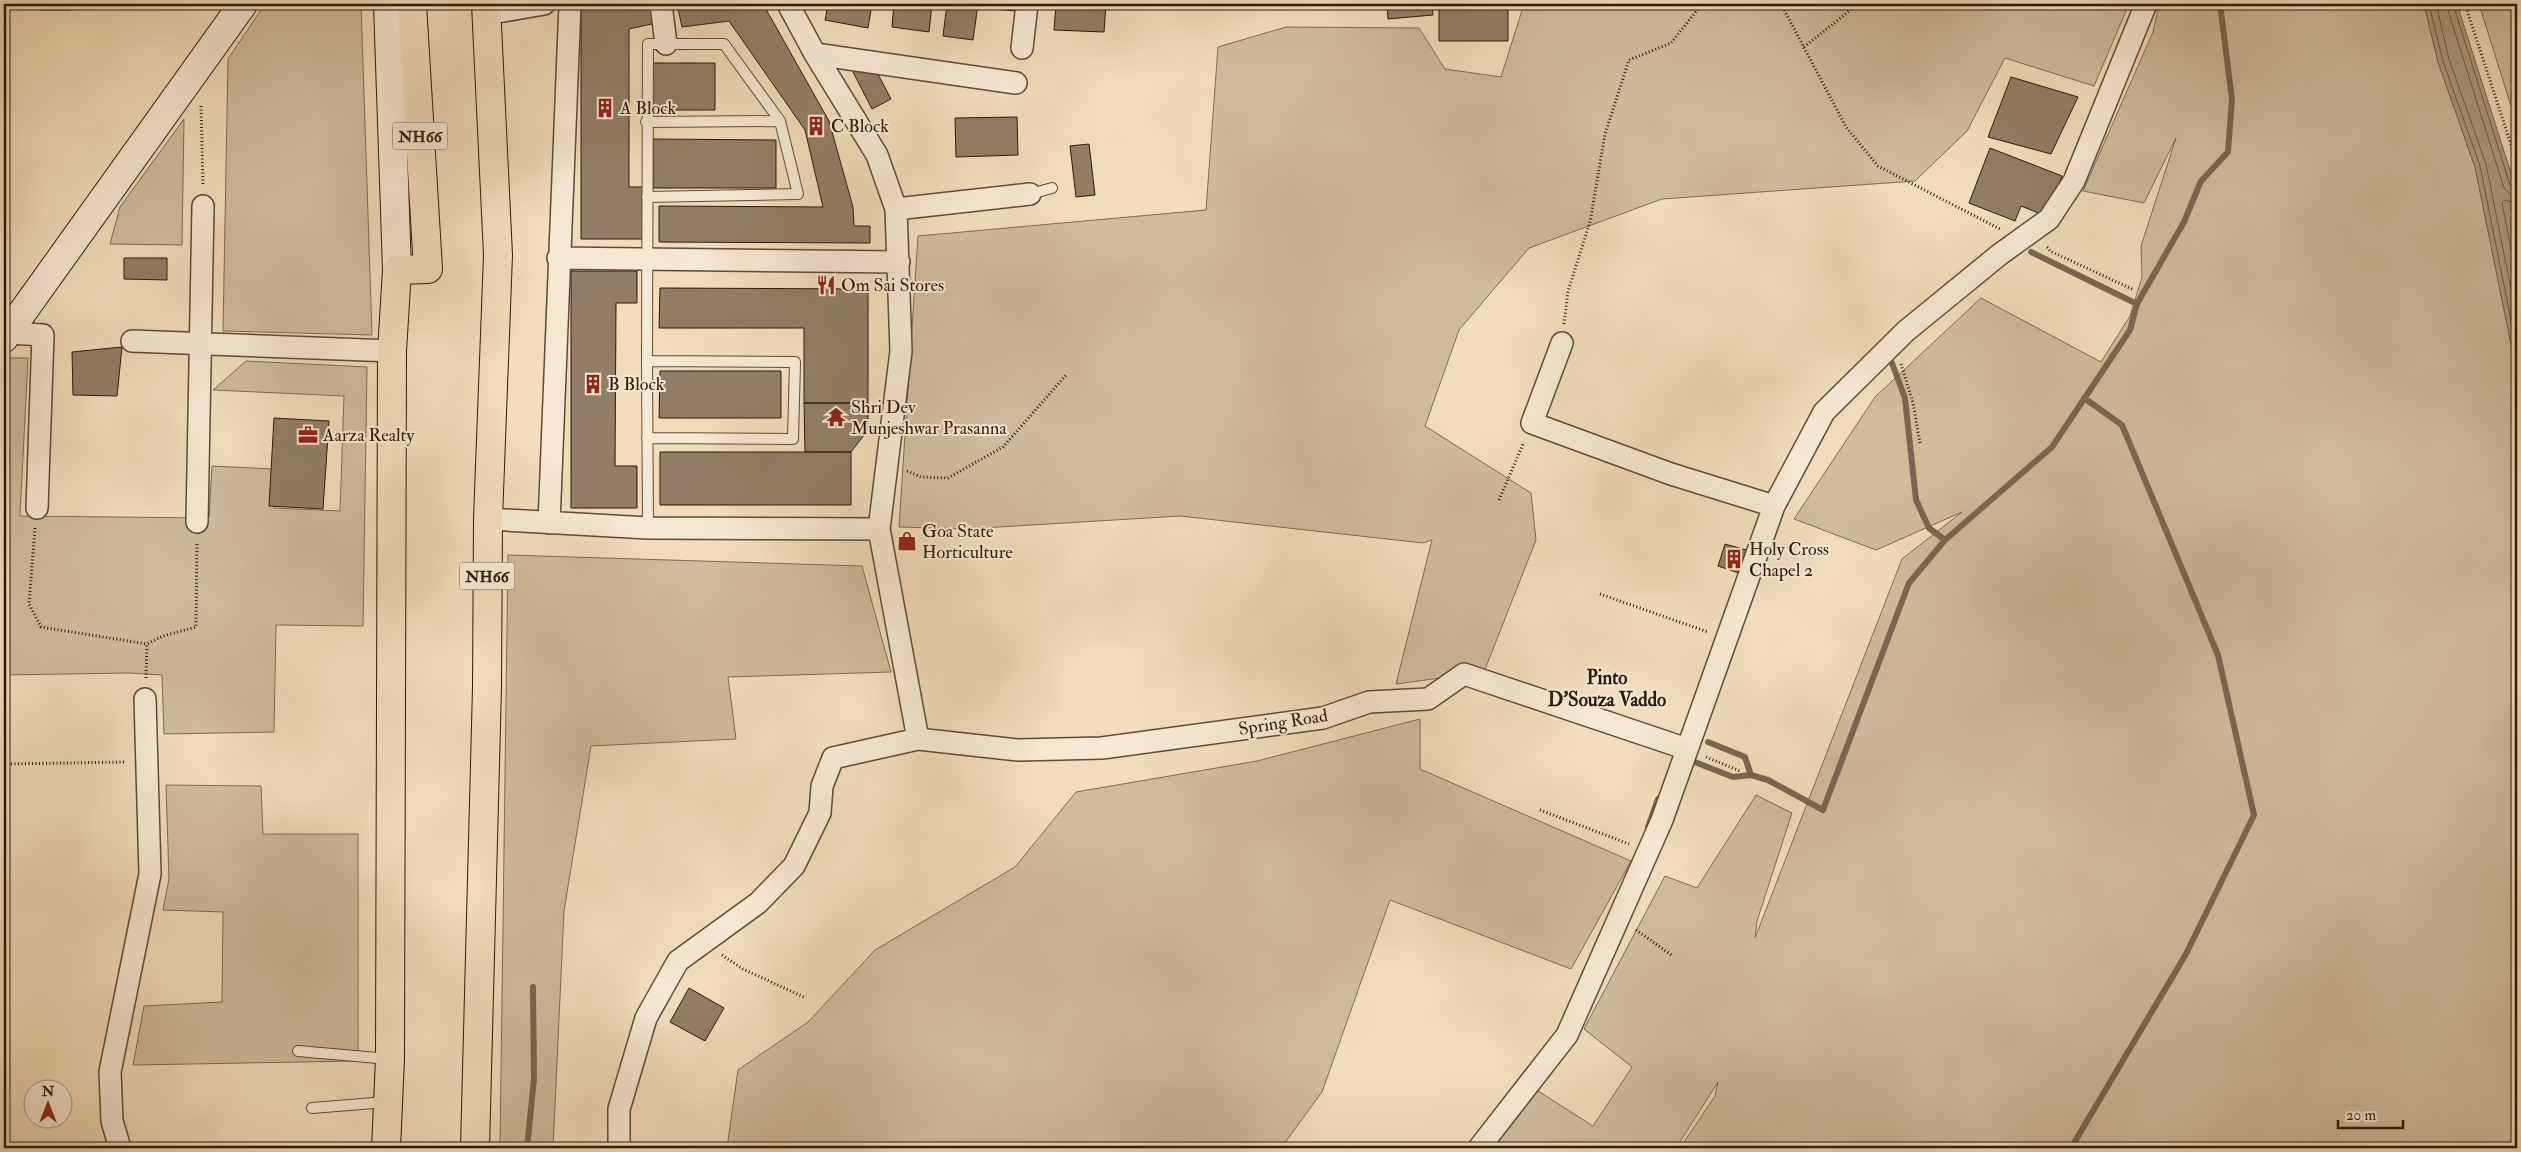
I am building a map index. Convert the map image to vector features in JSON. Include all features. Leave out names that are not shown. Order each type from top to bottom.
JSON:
[{"type":"highway","name":"NH66","points":[[397,270],[428,269],[412,4]]},
{"type":"highway","name":"NH66","points":[[475,1148],[487,687],[488,519],[498,255],[486,9]]},
{"type":"highway","points":[[386,1148],[386,1102],[390,1059],[392,351],[397,270]]},
{"type":"main road","points":[[6,336],[243,4]]},
{"type":"main road","points":[[388,4],[397,270]]},
{"type":"street","points":[[486,9],[544,4]]},
{"type":"street","points":[[549,523],[558,258],[570,4]]},
{"type":"street","points":[[661,4],[666,44]]},
{"type":"street","points":[[619,1148],[620,1109],[646,1018],[678,961],[758,903],[794,866],[820,814],[822,786],[833,758],[918,739],[879,529],[901,351],[896,210],[877,156],[815,54],[788,4]]},
{"type":"street","points":[[1022,48],[1027,4]]},
{"type":"street","points":[[1479,1148],[1567,1035],[1662,820],[1774,506],[1824,412],[1891,346],[1999,255],[2050,219],[2074,181],[2146,4]]},
{"type":"street","points":[[815,54],[1016,84]]},
{"type":"street","points":[[896,210],[1030,194]]},
{"type":"street","points":[[197,522],[203,206]]},
{"type":"street","points":[[558,258],[898,262]]},
{"type":"street","points":[[6,336],[43,335],[36,508]]},
{"type":"street","points":[[132,341],[199,342],[392,351]]},
{"type":"street","points":[[1562,343],[1532,423],[1671,474],[1774,506]]},
{"type":"street","points":[[488,519],[648,528],[879,529]]},
{"type":"street","name":"Spring Road","points":[[918,739],[1018,750],[1102,748],[1324,718],[1369,702],[1428,699],[1464,674],[1688,745]]},
{"type":"street","points":[[120,1148],[112,1121],[110,1072],[150,874],[145,699]]},
{"type":"lane","points":[[647,196],[798,194],[780,121],[724,44],[648,44],[646,122],[648,528]]},
{"type":"lane","points":[[646,122],[780,121]]},
{"type":"lane","points":[[1030,194],[1052,188]]},
{"type":"lane","points":[[647,361],[795,362],[793,439],[647,438]]},
{"type":"lane","points":[[298,1051],[390,1059]]},
{"type":"lane","points":[[312,1108],[386,1102]]},
{"type":"path","points":[[1562,343],[1568,291],[1590,222],[1605,134],[1629,60],[1671,43],[1702,4]]},
{"type":"path","points":[[1781,4],[1846,127],[1878,166],[2028,236],[2050,251],[2134,290]]},
{"type":"path","points":[[1804,48],[1858,4]]},
{"type":"path","points":[[2465,4],[2517,163]]},
{"type":"path","points":[[201,101],[203,206]]},
{"type":"path","points":[[1891,346],[1904,370],[1913,403],[1920,443]]},
{"type":"path","points":[[887,462],[921,476],[948,478],[1003,447],[1067,374]]},
{"type":"path","points":[[1499,500],[1532,423]]},
{"type":"path","points":[[36,508],[29,604],[41,627],[147,644],[163,636],[196,627],[197,522]]},
{"type":"path","points":[[1600,594],[1727,639]]},
{"type":"path","points":[[145,699],[147,644]]},
{"type":"path","points":[[1688,745],[1740,771]]},
{"type":"path","points":[[4,764],[147,761]]},
{"type":"path","points":[[1540,810],[1648,852]]},
{"type":"path","points":[[1619,918],[1673,956]]},
{"type":"path","points":[[703,942],[743,969],[806,998]]},
{"type":"shaded area","points":[[265,4],[361,4],[372,335],[223,331],[228,59]]},
{"type":"shaded area","points":[[1524,4],[2129,4],[2094,86],[2005,58],[1967,131],[1915,181],[1662,199],[1529,248],[1459,330],[1425,426],[1531,493],[1536,540],[1484,672],[1396,684],[1432,540],[1423,543],[1180,516],[966,529],[899,527],[918,236],[1206,210],[1218,47],[1286,27],[1419,28],[1445,69],[1501,77]]},
{"type":"shaded area","points":[[2159,4],[2424,4],[2438,62],[2475,167],[2512,349],[2517,365],[2517,1148],[1680,1148],[1715,1096],[1718,1082],[1676,1148],[1493,1148],[1535,1089],[1593,1126],[1632,1067],[1584,1029],[1665,876],[1697,888],[1756,795],[1792,813],[1757,921],[1755,938],[1902,559],[1962,512],[1876,550],[1794,519],[1875,397],[1981,298],[2101,362],[2130,316],[2142,277],[2141,246],[2176,138],[2144,203],[2083,191],[2153,32]]},
{"type":"shaded area","points":[[2479,4],[2517,4],[2517,125]]},
{"type":"shaded area","points":[[184,119],[182,245],[110,244],[120,207]]},
{"type":"shaded area","points":[[8,358],[28,358],[20,516],[209,518],[212,466],[273,469],[274,508],[340,511],[344,396],[213,390],[246,361],[367,367],[363,626],[276,625],[274,732],[164,734],[162,675],[129,673],[4,675],[4,362]]},
{"type":"shaded area","points":[[508,555],[862,566],[891,672],[728,677],[736,739],[591,746],[564,911],[553,1148],[500,1148]]},
{"type":"shaded area","points":[[1420,719],[1420,769],[1631,861],[1571,969],[1390,900],[1322,1092],[1281,1148],[727,1148],[738,1070],[808,1022],[875,950],[1015,867],[1076,792],[1257,761]]},
{"type":"shaded area","points":[[166,785],[261,786],[263,834],[358,834],[358,1061],[133,1065],[144,1006],[222,1002],[223,912],[163,910],[169,879]]},
{"type":"water","points":[[2424,4],[2457,4],[2517,192],[2517,365],[2512,349],[2475,167],[2438,62]]},
{"type":"building","points":[[5,4],[7,43],[4,43]]},
{"type":"building","points":[[40,4],[71,4],[71,10],[40,10]]},
{"type":"building","name":"A Block","points":[[581,4],[651,4],[656,23],[629,29],[629,187],[644,187],[644,239],[581,239]]},
{"type":"building","name":"C Block","points":[[677,4],[763,4],[829,121],[853,207],[854,226],[870,226],[870,243],[659,242],[659,206],[823,207],[805,130],[729,21],[682,27]]},
{"type":"building","points":[[828,4],[872,4],[868,28],[825,20]]},
{"type":"building","points":[[894,4],[932,4],[929,32],[892,27]]},
{"type":"building","points":[[947,4],[978,4],[973,40],[943,36]]},
{"type":"building","points":[[982,4],[1017,4],[1016,11],[982,8]]},
{"type":"building","points":[[1056,4],[1106,4],[1104,32],[1054,30]]},
{"type":"building","points":[[1387,4],[1432,4],[1433,15],[1388,19]]},
{"type":"building","points":[[1439,4],[1508,4],[1508,41],[1439,41]]},
{"type":"building","points":[[653,63],[715,63],[715,110],[652,110]]},
{"type":"building","points":[[872,63],[891,99],[872,109],[853,72]]},
{"type":"building","points":[[2011,77],[2078,97],[2051,154],[1988,137]]},
{"type":"building","points":[[1017,117],[1018,155],[956,157],[955,118]]},
{"type":"building","points":[[653,139],[776,140],[776,188],[653,188]]},
{"type":"building","points":[[1089,144],[1095,195],[1076,197],[1070,146]]},
{"type":"building","points":[[1990,148],[2062,176],[2046,216],[2021,206],[2015,221],[1969,203]]},
{"type":"building","points":[[124,258],[167,258],[167,280],[124,279]]},
{"type":"building","name":"B Block","points":[[571,271],[637,271],[637,303],[616,303],[615,466],[637,466],[637,508],[571,508]]},
{"type":"building","points":[[660,288],[868,289],[868,403],[804,403],[804,328],[659,328]]},
{"type":"building","points":[[122,347],[117,396],[73,395],[72,352]]},
{"type":"building","points":[[660,371],[781,371],[781,418],[659,418]]},
{"type":"building","name":"Shri Dev Munjeshwar Prasanna","points":[[804,403],[868,403],[868,430],[851,452],[805,452]]},
{"type":"building","points":[[274,418],[329,421],[323,509],[269,506]]},
{"type":"building","points":[[660,452],[851,452],[851,505],[660,505]]},
{"type":"building","name":"Holy Cross Chapel 2","points":[[1725,544],[1750,551],[1742,574],[1718,566]]},
{"type":"building","points":[[689,988],[724,1008],[705,1041],[670,1022]]},
{"type":"waterway","points":[[1687,759],[1733,777],[1751,775],[1768,780],[1823,810],[1909,583],[1945,540],[2052,447],[2130,330],[2137,304],[2184,222],[2201,181],[2228,152],[2232,99],[2220,4]]},
{"type":"waterway","points":[[2031,252],[2137,304]]},
{"type":"waterway","points":[[1892,363],[1905,398],[1916,500],[1929,528],[1945,540]]},
{"type":"waterway","points":[[2071,1148],[2186,954],[2254,815],[2218,655],[2122,425],[2084,398]]},
{"type":"waterway","points":[[1708,742],[1745,757],[1751,775]]},
{"type":"waterway","points":[[1648,827],[1658,799]]},
{"type":"waterway","points":[[527,1148],[534,1079],[533,987]]},
{"type":"place","name":"A Block","points":[[605,108]]},
{"type":"place","name":"C Block","points":[[816,126]]},
{"type":"place","name":"Om Sai Stores","points":[[826,285]]},
{"type":"place","name":"B Block","points":[[593,384]]},
{"type":"place","name":"Shri Dev Munjeshwar Prasanna","points":[[836,417]]},
{"type":"place","name":"Aarza Realty","points":[[308,435]]},
{"type":"place","name":"Goa State Horticulture","points":[[907,541]]},
{"type":"place","name":"Holy Cross Chapel 2","points":[[1734,559]]},
{"type":"district","name":"Pinto D’Souza Vaddo","points":[[1607,688]]}]
